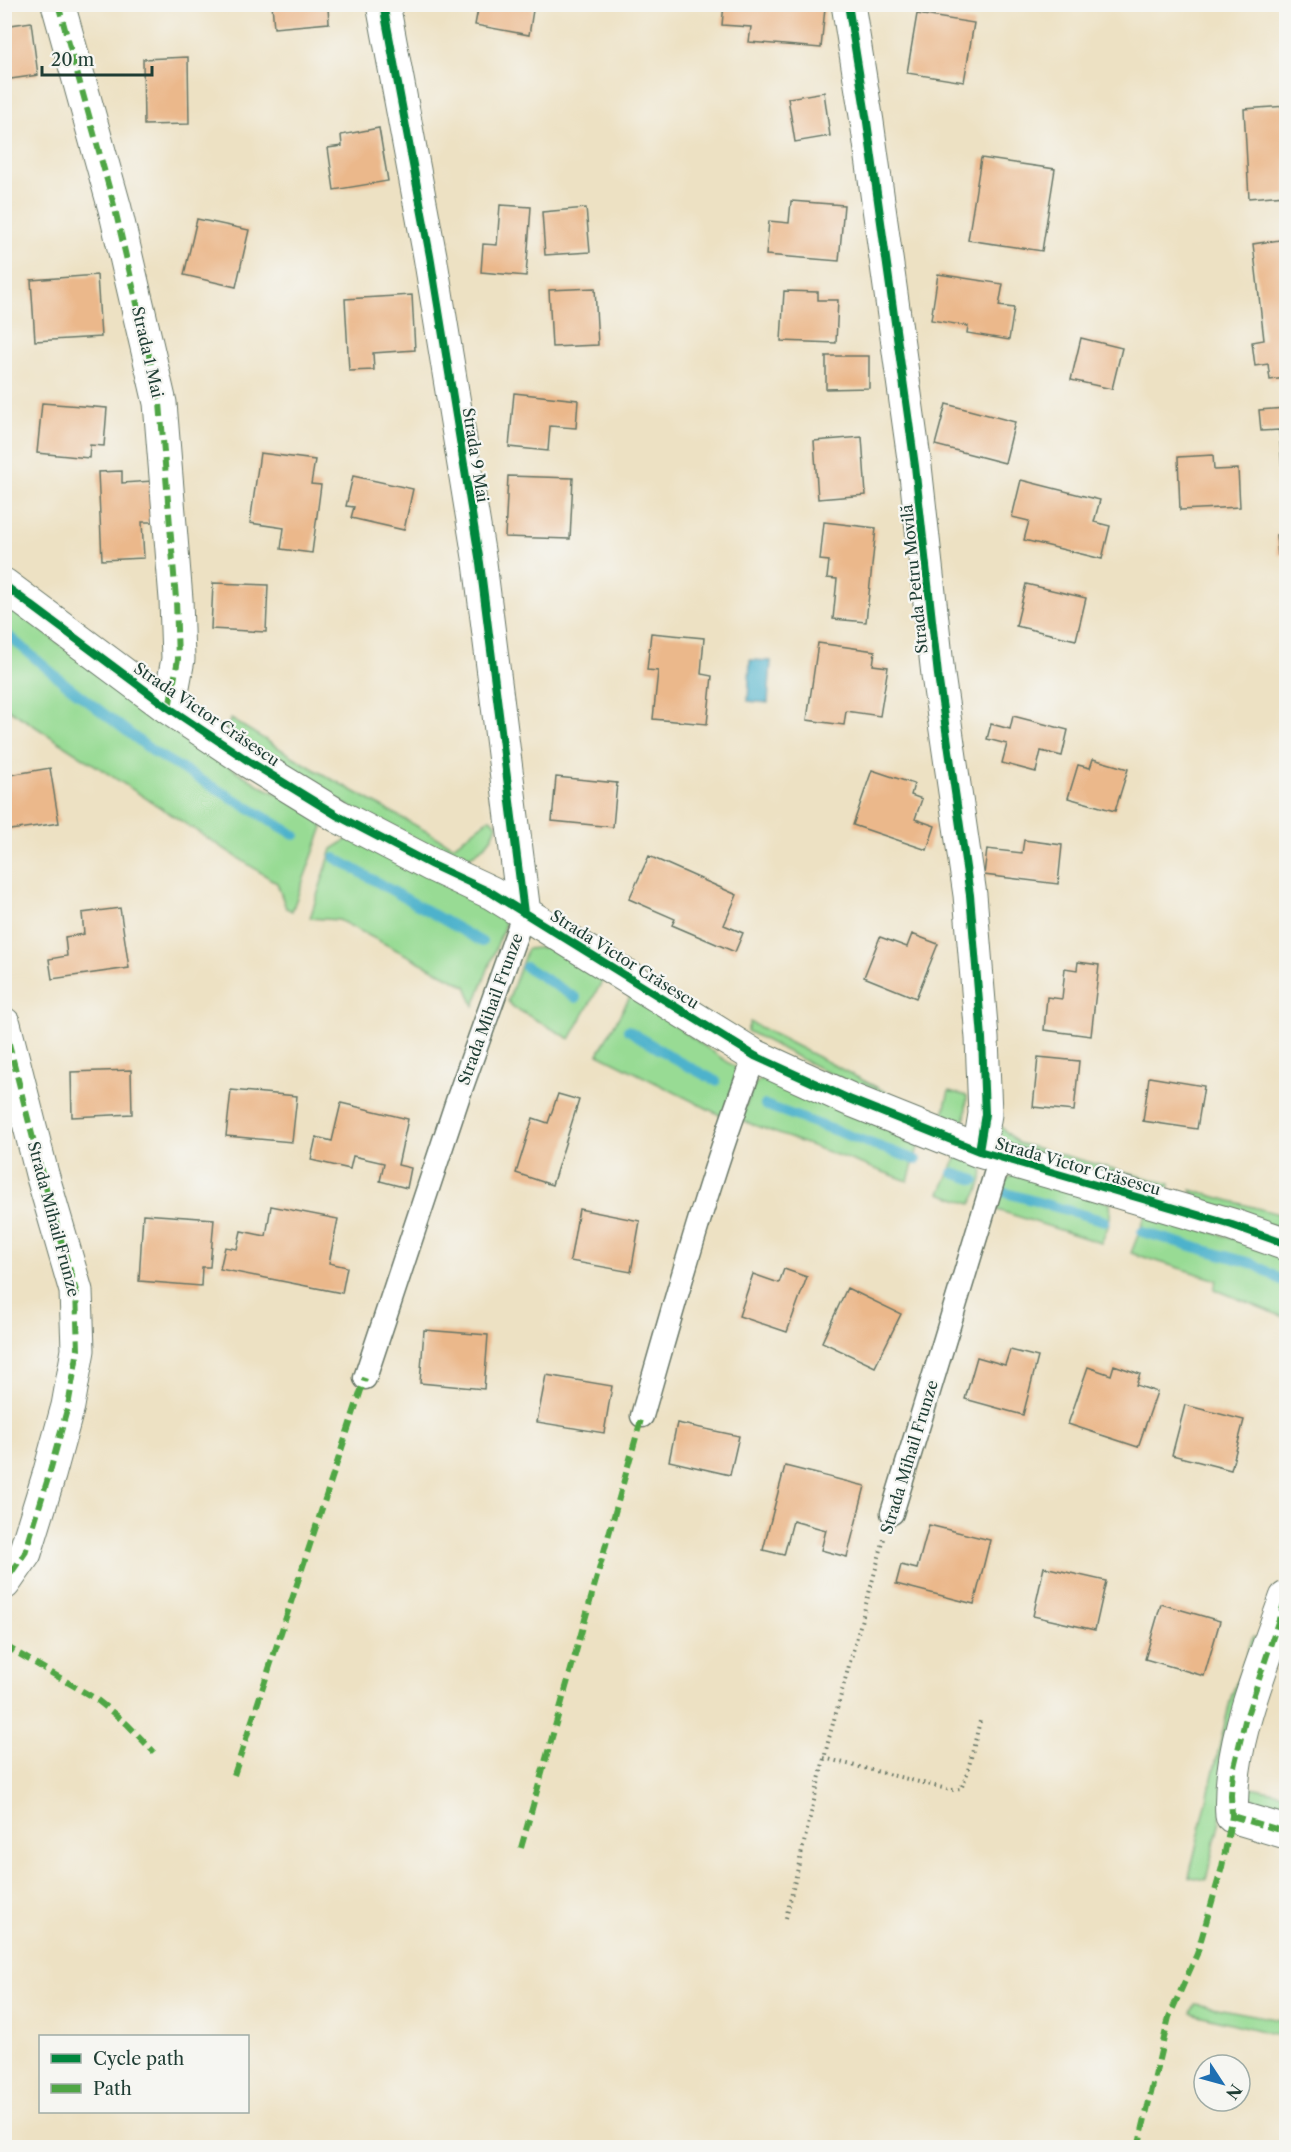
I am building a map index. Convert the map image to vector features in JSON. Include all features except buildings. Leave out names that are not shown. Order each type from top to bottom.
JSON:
[{"type":"street","name":"Strada 1 Mai","points":[[58,4],[115,209],[160,403],[176,600],[178,659],[169,708]]},
{"type":"street","name":"Strada 9 Mai","points":[[383,4],[430,256],[480,563],[524,913]]},
{"type":"street","name":"Strada Petru Movilă","points":[[848,4],[867,122],[915,466],[938,675],[970,896],[982,1038],[985,1114],[990,1154]]},
{"type":"street","name":"Strada Victor Crăsescu","points":[[4,585],[169,708],[338,816],[432,865],[492,892],[755,1056],[849,1099],[990,1154],[1232,1225],[1287,1244]]},
{"type":"street","name":"Strada Mihail Frunze","points":[[4,1024],[42,1174],[76,1291],[78,1350],[68,1406],[25,1553],[4,1583]]},
{"type":"street","points":[[1287,1598],[1245,1721],[1233,1771],[1231,1795],[1232,1816],[1287,1832]]},
{"type":"lane","name":"Strada Mihail Frunze","points":[[365,1378],[459,1095],[524,913]]},
{"type":"lane","points":[[642,1416],[679,1287],[726,1138],[755,1056]]},
{"type":"lane","name":"Strada Mihail Frunze","points":[[892,1513],[990,1154]]},
{"type":"path","points":[[824,1758],[951,1790],[961,1789],[981,1717]]},
{"type":"green space","points":[[4,600],[166,727],[259,785],[311,811],[323,827],[292,911],[286,908],[277,883],[5,707]]},
{"type":"green space","points":[[231,719],[317,771],[453,846],[490,818],[497,824],[495,831],[480,850],[466,858],[450,860],[429,854],[392,834],[225,730]]},
{"type":"green space","points":[[351,837],[497,907],[505,924],[474,1006],[466,986],[339,920],[310,918],[332,849]]},
{"type":"green space","points":[[548,947],[604,978],[570,1039],[513,1007],[508,1001],[527,949]]},
{"type":"green space","points":[[631,995],[736,1068],[734,1084],[722,1116],[598,1054]]},
{"type":"green space","points":[[750,1022],[913,1106],[943,1114],[949,1091],[967,1096],[965,1119],[961,1123],[919,1113],[867,1093],[747,1031]]},
{"type":"green space","points":[[762,1078],[920,1141],[908,1181],[740,1120],[754,1085]]},
{"type":"green space","points":[[998,1124],[1018,1143],[1170,1184],[1169,1190],[1019,1150],[999,1137]]},
{"type":"green space","points":[[957,1156],[981,1165],[982,1180],[971,1204],[940,1193]]},
{"type":"green space","points":[[1013,1174],[1110,1203],[1109,1223],[1101,1243],[991,1208],[1001,1185]]},
{"type":"green space","points":[[1191,1190],[1286,1216],[1286,1232],[1194,1197]]},
{"type":"green space","points":[[1147,1212],[1286,1255],[1286,1318],[1214,1289],[1217,1280],[1131,1253]]},
{"type":"green space","points":[[1253,1637],[1262,1641],[1206,1880],[1189,1877],[1231,1697]]},
{"type":"green space","points":[[1244,1780],[1251,1787],[1286,1794],[1286,1807],[1265,1804],[1254,1799],[1249,1795]]},
{"type":"green space","points":[[1195,2004],[1286,2021],[1286,2037],[1191,2013]]},
{"type":"water","points":[[750,660],[771,661],[768,703],[748,701]]},
{"type":"waterway","points":[[4,632],[63,682],[155,753],[295,835]]},
{"type":"waterway","points":[[335,858],[482,942]]},
{"type":"waterway","points":[[526,967],[576,998]]},
{"type":"waterway","points":[[628,1030],[716,1081]]},
{"type":"waterway","points":[[765,1105],[916,1160]]},
{"type":"waterway","points":[[953,1173],[975,1180]]},
{"type":"waterway","points":[[1003,1192],[1105,1221]]},
{"type":"waterway","points":[[1142,1232],[1254,1264],[1286,1283]]},
{"type":"marked path","points":[[58,4],[115,209],[160,403],[176,599],[178,659],[169,708]]},
{"type":"marked path","points":[[4,1024],[42,1174],[76,1291],[78,1350],[68,1406],[25,1553],[4,1583]]},
{"type":"marked path","points":[[234,1775],[365,1378]]},
{"type":"marked path","points":[[521,1848],[642,1416]]},
{"type":"marked path","points":[[1138,2148],[1169,2017],[1197,1954],[1222,1867],[1232,1816],[1233,1771],[1245,1721],[1286,1598]]},
{"type":"marked path","points":[[4,1645],[96,1699],[127,1724],[154,1752]]},
{"type":"marked path","points":[[1232,1816],[1286,1832]]},
{"type":"cycle path","points":[[383,4],[430,256],[480,563],[524,913]]},
{"type":"cycle path","points":[[848,4],[867,122],[915,466],[938,675],[970,895],[982,1038],[985,1114],[979,1151]]},
{"type":"cycle path","points":[[4,585],[169,708],[250,762],[338,816],[492,893],[755,1056],[849,1099],[979,1151],[1232,1225],[1286,1244]]}]
